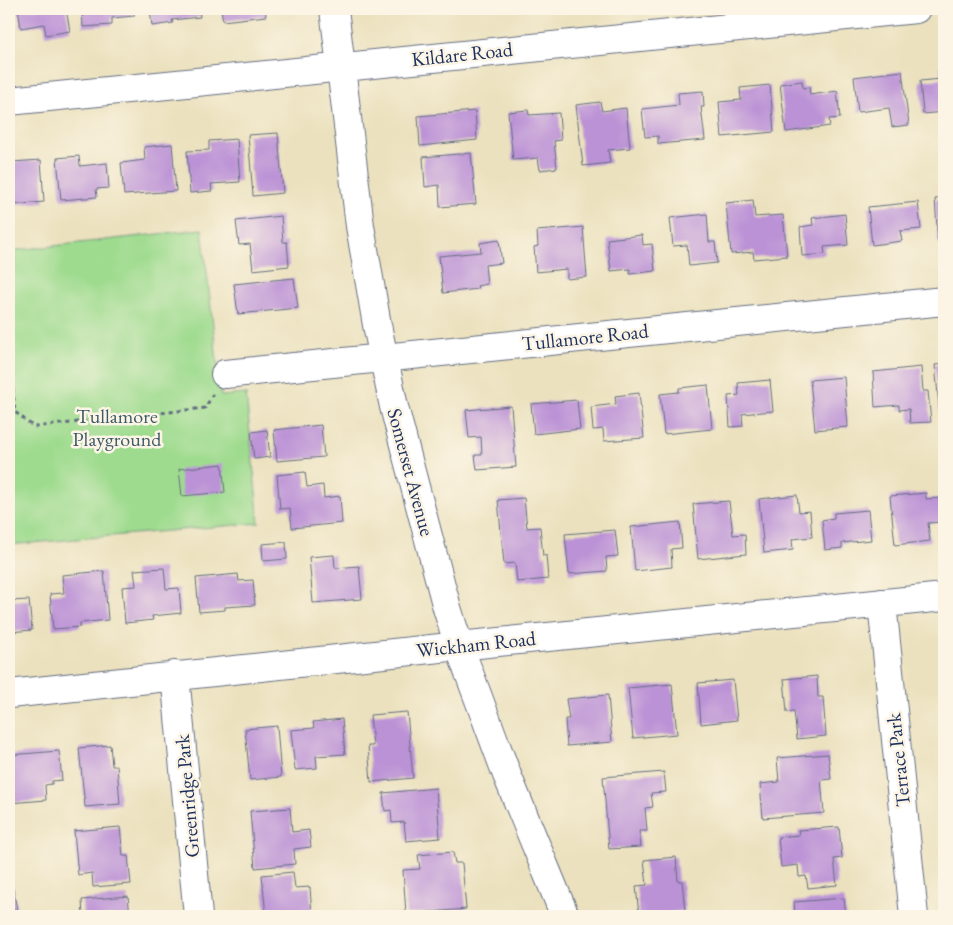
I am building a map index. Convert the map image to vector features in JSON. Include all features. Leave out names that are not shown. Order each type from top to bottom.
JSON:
[{"type":"street","name":"Somerset Avenue","points":[[334,9],[339,67],[360,226],[383,358],[394,407],[458,646],[506,775],[564,916]]},
{"type":"street","name":"Kildare Road","points":[[9,101],[916,9]]},
{"type":"street","name":"Tullamore Road","points":[[225,374],[944,301]]},
{"type":"street","name":"Wickham Road","points":[[9,694],[175,675],[944,597]]},
{"type":"street","name":"Terrace Park","points":[[882,603],[914,916]]},
{"type":"street","name":"Greenridge Park","points":[[175,675],[198,916]]},
{"type":"path","points":[[9,349],[15,412],[34,427],[205,408],[225,374]]},
{"type":"green space","name":"Tullamore Playground","points":[[202,229],[221,396],[246,394],[259,523],[9,545],[9,251]]},
{"type":"building","points":[[18,9],[66,9],[70,31],[46,35],[44,24],[21,28]]},
{"type":"building","points":[[82,9],[134,9],[134,16],[112,18],[112,25],[83,27]]},
{"type":"building","points":[[150,9],[199,9],[200,17],[172,20],[173,23],[152,26]]},
{"type":"building","points":[[221,9],[265,9],[266,16],[223,21]]},
{"type":"building","points":[[940,65],[944,65],[944,112],[923,114],[920,81],[941,79]]},
{"type":"building","points":[[902,71],[909,125],[892,127],[889,108],[858,112],[854,77]]},
{"type":"building","points":[[802,81],[803,88],[809,87],[810,95],[837,91],[840,118],[829,119],[830,126],[786,132],[780,84]]},
{"type":"building","points":[[770,85],[774,132],[722,137],[719,102],[741,100],[740,88]]},
{"type":"building","points":[[703,91],[704,107],[701,107],[705,140],[658,144],[658,136],[645,137],[642,109],[679,105],[678,93]]},
{"type":"building","points":[[600,102],[602,111],[626,108],[630,148],[608,150],[610,163],[583,166],[576,105]]},
{"type":"building","points":[[528,110],[529,115],[559,113],[561,140],[554,141],[557,168],[540,170],[538,158],[513,160],[508,112]]},
{"type":"building","points":[[475,111],[477,140],[420,146],[418,116]]},
{"type":"building","points":[[278,133],[283,193],[253,196],[248,135]]},
{"type":"building","points":[[237,139],[240,182],[211,184],[212,191],[190,193],[187,151],[209,150],[209,141]]},
{"type":"building","points":[[172,144],[176,191],[124,195],[121,163],[145,160],[144,147]]},
{"type":"building","points":[[471,153],[476,204],[440,207],[439,185],[425,187],[423,157]]},
{"type":"building","points":[[79,156],[80,166],[107,163],[109,188],[96,189],[97,197],[61,200],[57,158]]},
{"type":"building","points":[[41,160],[44,202],[9,205],[9,170],[13,170],[12,162]]},
{"type":"building","points":[[944,198],[944,242],[938,242],[935,199]]},
{"type":"building","points":[[753,200],[755,217],[783,215],[787,256],[754,259],[753,252],[731,254],[726,203]]},
{"type":"building","points":[[918,202],[921,229],[900,231],[902,241],[872,245],[868,207]]},
{"type":"building","points":[[707,214],[709,242],[715,242],[717,263],[689,266],[687,245],[673,246],[670,218]]},
{"type":"building","points":[[845,214],[848,245],[824,247],[825,254],[802,256],[800,227],[813,225],[812,218]]},
{"type":"building","points":[[281,216],[283,242],[287,242],[289,266],[253,270],[250,244],[239,245],[236,221]]},
{"type":"building","points":[[583,227],[587,277],[567,279],[567,269],[536,272],[534,247],[538,246],[537,231]]},
{"type":"building","points":[[642,235],[643,245],[652,244],[655,271],[630,274],[630,269],[611,271],[607,239]]},
{"type":"building","points":[[499,240],[502,263],[485,265],[487,284],[477,286],[478,289],[443,293],[439,256],[481,252],[480,243]]},
{"type":"building","points":[[294,278],[298,308],[238,314],[234,284]]},
{"type":"building","points":[[944,364],[944,414],[940,415],[935,365]]},
{"type":"building","points":[[921,367],[923,391],[928,391],[931,422],[910,423],[909,409],[899,410],[899,405],[875,407],[873,372]]},
{"type":"building","points":[[844,377],[848,427],[815,430],[810,380]]},
{"type":"building","points":[[770,380],[773,411],[742,414],[743,426],[730,427],[728,396],[739,395],[738,383]]},
{"type":"building","points":[[708,385],[712,429],[664,434],[660,394],[679,392],[679,388]]},
{"type":"building","points":[[639,393],[644,438],[604,441],[603,429],[593,430],[591,407],[616,404],[615,396]]},
{"type":"building","points":[[577,400],[580,429],[534,434],[531,404]]},
{"type":"building","points":[[511,406],[516,467],[477,470],[475,455],[482,455],[481,437],[469,438],[466,410]]},
{"type":"building","points":[[321,425],[324,457],[277,461],[274,430]]},
{"type":"building","points":[[267,430],[270,457],[254,459],[251,432]]},
{"type":"building","points":[[222,464],[225,492],[182,496],[179,469]]},
{"type":"building","points":[[305,472],[307,487],[323,485],[324,498],[340,496],[342,523],[292,528],[290,508],[280,509],[277,475]]},
{"type":"building","points":[[926,493],[926,499],[940,498],[942,522],[928,523],[930,541],[895,545],[890,496]]},
{"type":"building","points":[[797,495],[799,512],[810,511],[812,537],[792,539],[793,550],[764,553],[759,499]]},
{"type":"building","points":[[524,498],[527,528],[540,527],[543,556],[546,555],[548,579],[517,582],[515,563],[504,564],[498,500]]},
{"type":"building","points":[[729,501],[733,535],[745,534],[746,554],[698,559],[693,504]]},
{"type":"building","points":[[868,510],[871,540],[842,543],[842,548],[825,550],[822,520],[834,518],[834,513]]},
{"type":"building","points":[[680,522],[682,548],[671,549],[672,567],[635,571],[631,527]]},
{"type":"building","points":[[615,530],[618,556],[606,557],[607,571],[569,574],[565,534]]},
{"type":"building","points":[[286,542],[287,559],[263,561],[262,544]]},
{"type":"building","points":[[334,555],[335,568],[359,566],[362,599],[313,603],[309,557]]},
{"type":"building","points":[[164,568],[166,589],[179,588],[181,613],[152,616],[153,620],[125,623],[122,587],[136,586],[134,570]]},
{"type":"building","points":[[104,571],[108,620],[80,623],[80,627],[53,629],[50,594],[64,593],[62,575]]},
{"type":"building","points":[[238,574],[239,581],[253,580],[255,605],[225,607],[225,610],[199,612],[196,578]]},
{"type":"building","points":[[29,600],[32,630],[9,632],[9,601]]},
{"type":"building","points":[[817,676],[818,697],[823,697],[826,736],[797,739],[794,711],[787,712],[784,679]]},
{"type":"building","points":[[733,680],[737,720],[701,724],[698,683]]},
{"type":"building","points":[[672,684],[677,734],[633,738],[628,688]]},
{"type":"building","points":[[608,695],[612,742],[567,746],[565,719],[569,719],[566,699]]},
{"type":"building","points":[[407,712],[413,778],[371,782],[368,746],[373,746],[370,715]]},
{"type":"building","points":[[342,719],[345,754],[316,756],[317,768],[295,770],[291,730],[314,728],[313,722]]},
{"type":"building","points":[[277,726],[281,777],[250,780],[245,729]]},
{"type":"building","points":[[110,745],[112,766],[117,766],[120,804],[85,807],[79,748]]},
{"type":"building","points":[[59,751],[62,780],[52,781],[52,784],[45,785],[46,800],[9,803],[9,755]]},
{"type":"building","points":[[828,754],[831,779],[821,780],[824,813],[763,818],[760,784],[779,782],[777,758]]},
{"type":"building","points":[[664,772],[666,792],[651,793],[653,807],[645,808],[647,831],[639,831],[641,847],[609,849],[603,777]]},
{"type":"building","points":[[436,788],[440,838],[406,841],[404,822],[392,823],[391,810],[385,811],[383,793]]},
{"type":"building","points":[[290,808],[292,832],[309,830],[311,847],[294,849],[295,864],[255,868],[250,811]]},
{"type":"building","points":[[120,827],[123,856],[128,856],[131,884],[93,887],[92,873],[78,875],[74,831]]},
{"type":"building","points":[[839,827],[842,858],[834,859],[837,885],[808,888],[806,876],[799,877],[798,865],[781,867],[778,837],[799,835],[798,830]]},
{"type":"building","points":[[453,852],[455,863],[462,863],[466,909],[406,914],[403,870],[420,869],[418,855]]},
{"type":"building","points":[[676,857],[678,881],[682,881],[685,911],[639,915],[636,886],[647,885],[644,860]]},
{"type":"building","points":[[9,870],[17,909],[9,910]]},
{"type":"building","points":[[293,872],[295,888],[310,887],[312,916],[266,916],[262,875]]},
{"type":"building","points":[[128,896],[130,916],[83,916],[82,900]]},
{"type":"building","points":[[844,898],[846,916],[795,916],[794,902]]}]
